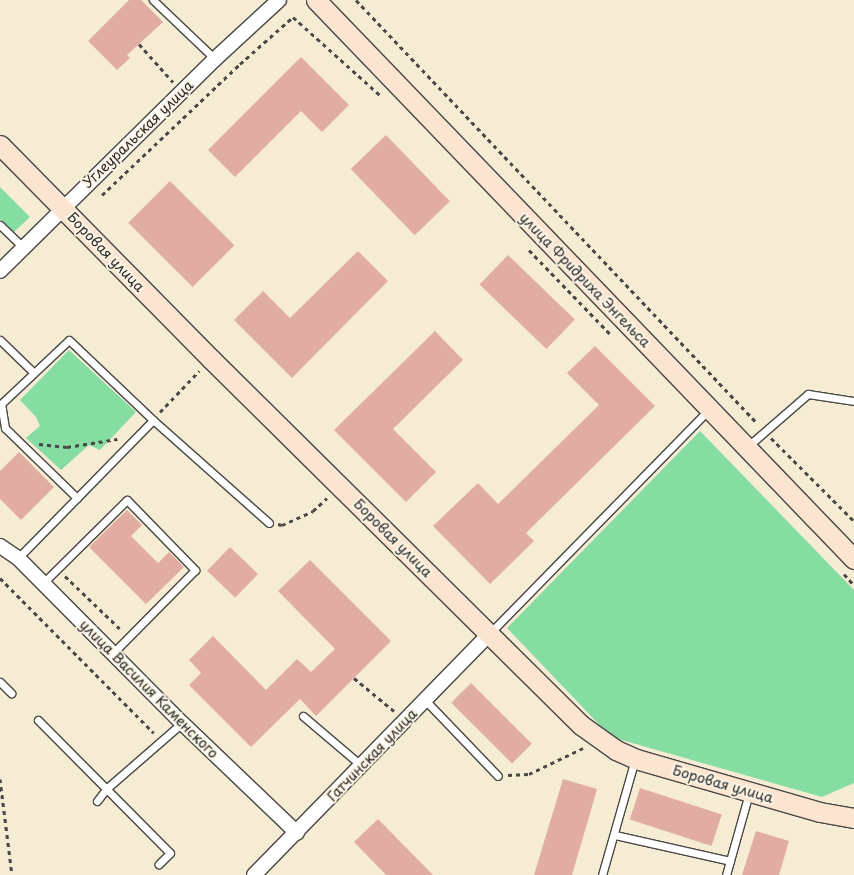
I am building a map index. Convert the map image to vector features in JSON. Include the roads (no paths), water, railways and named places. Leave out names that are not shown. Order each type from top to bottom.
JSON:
[{"type":"main road","name":"улица Фридриха Энгельса","points":[[316,0],[854,559]]},
{"type":"main road","name":"Боровая улица","points":[[0,145],[211,359],[581,725],[616,750],[636,759],[820,812],[854,818]]},
{"type":"street","name":"Углеуральская улица","points":[[0,271],[23,247],[67,212],[215,59],[279,0]]},
{"type":"street","name":"улица Василия Каменского","points":[[0,546],[18,558],[182,723],[297,833]]},
{"type":"street","name":"Гатчинская улица","points":[[254,875],[489,634]]},
{"type":"lane","points":[[153,0],[215,59]]},
{"type":"lane","points":[[0,225],[23,247]]},
{"type":"lane","points":[[0,340],[33,372]]},
{"type":"lane","points":[[77,498],[5,428],[1,404],[68,340],[153,420],[269,523]]},
{"type":"lane","points":[[747,447],[808,394],[854,401]]},
{"type":"lane","points":[[489,634],[709,408]]},
{"type":"lane","points":[[18,558],[153,420]]},
{"type":"lane","points":[[43,583],[126,500],[195,570],[113,653]]},
{"type":"lane","points":[[0,682],[11,693]]},
{"type":"lane","points":[[424,700],[498,776]]},
{"type":"lane","points":[[304,716],[362,766]]},
{"type":"lane","points":[[38,720],[170,853],[159,864]]},
{"type":"lane","points":[[97,801],[106,789],[182,723]]},
{"type":"lane","points":[[602,875],[636,759]]},
{"type":"lane","points":[[726,875],[749,791]]},
{"type":"lane","points":[[614,835],[730,862]]}]
